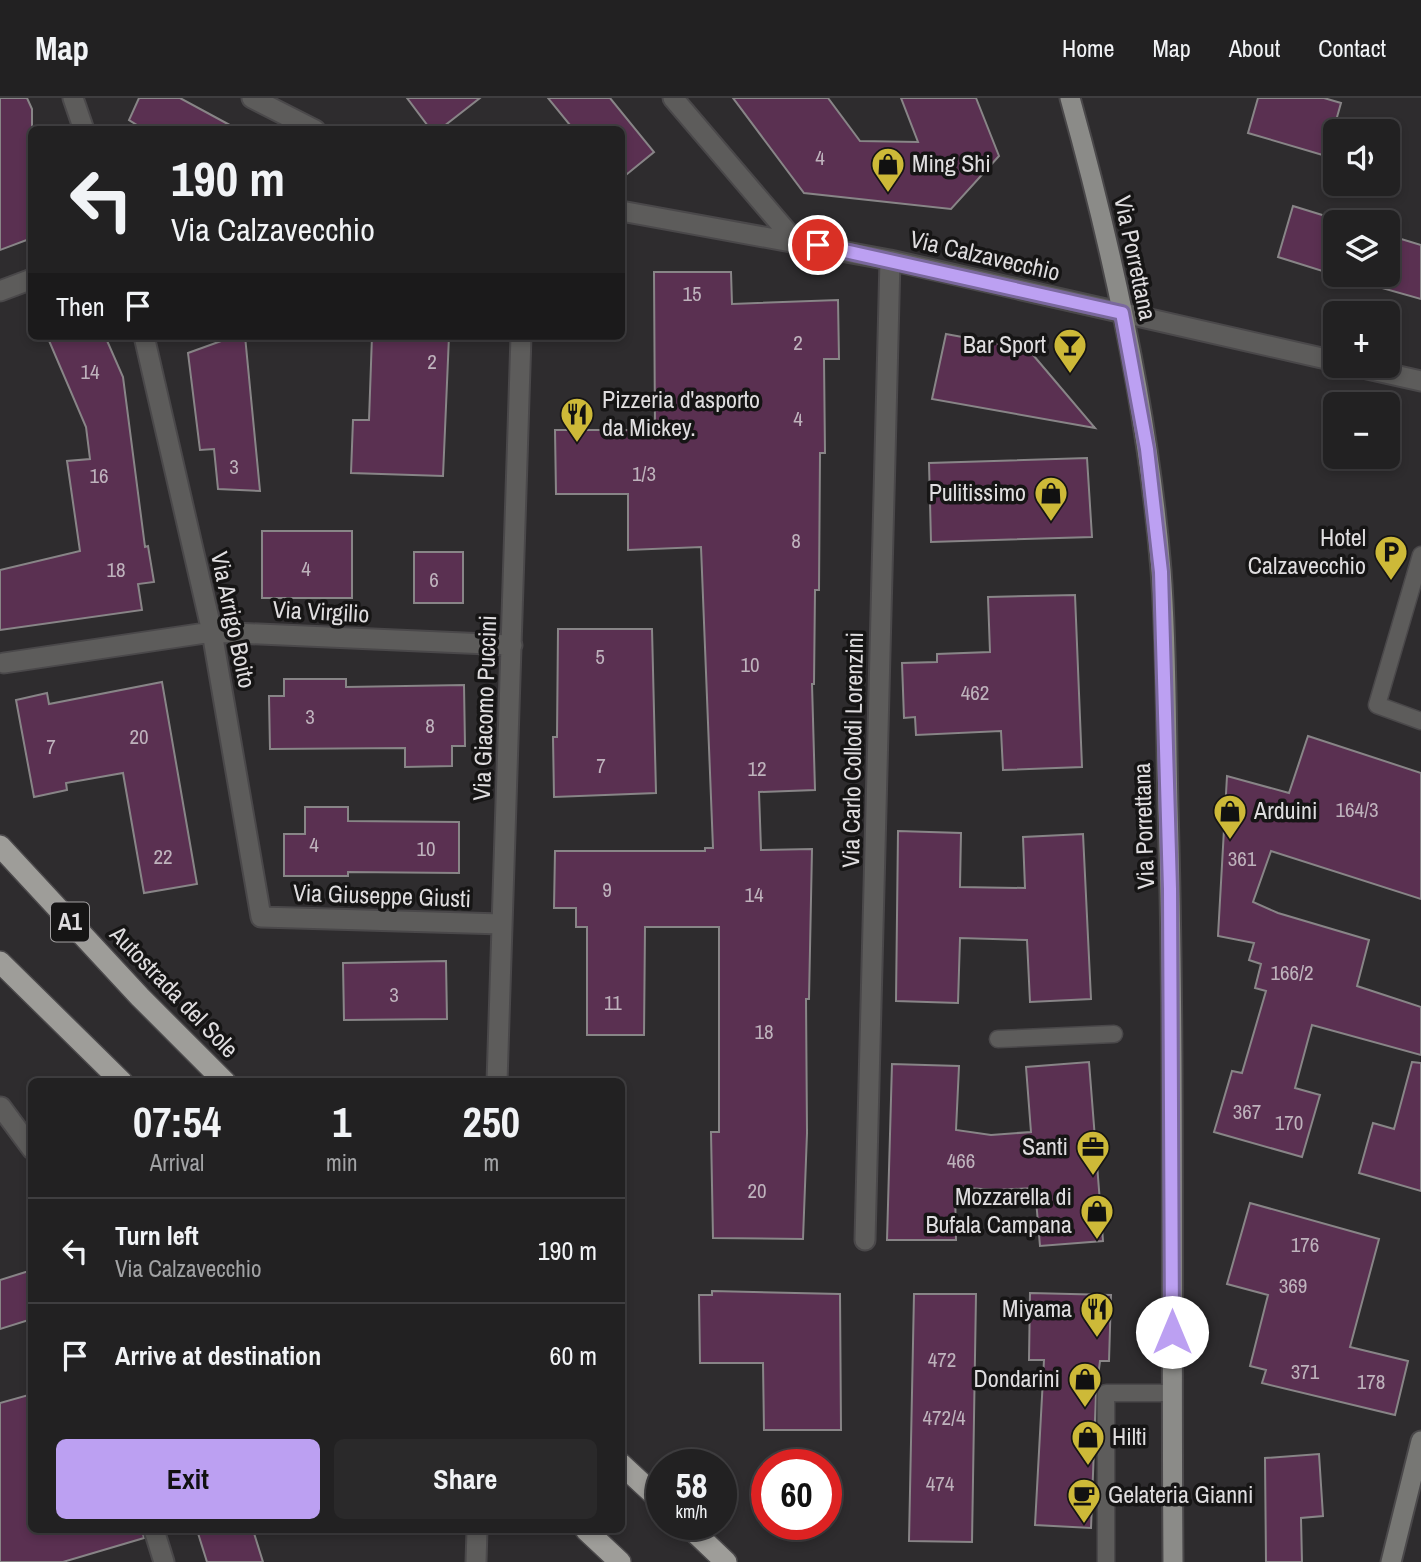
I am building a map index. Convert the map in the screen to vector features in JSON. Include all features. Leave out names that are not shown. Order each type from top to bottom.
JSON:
[{"type":"highway","name":"Autostrada del Sole","points":[[0,846],[140,997],[221,1078]]},
{"type":"highway","points":[[0,962],[118,1078]]},
{"type":"highway","points":[[625,1468],[646,1487]]},
{"type":"highway","points":[[589,1533],[620,1562]]},
{"type":"highway","points":[[703,1540],[726,1562]]},
{"type":"main road","name":"Via Porrettana","points":[[1070,98],[1098,199],[1122,313],[1147,449],[1161,572],[1170,889],[1173,1562]]},
{"type":"main road","points":[[1391,1562],[1421,1441]]},
{"type":"street","points":[[73,98],[83,126]]},
{"type":"street","points":[[252,98],[307,126]]},
{"type":"street","points":[[673,98],[794,240]]},
{"type":"street","name":"Via Calzavecchio","points":[[625,212],[794,240],[890,260],[1323,358]]},
{"type":"street","name":"Via Carlo Collodi Lorenzini","points":[[865,1240],[890,260]]},
{"type":"street","points":[[0,291],[28,280]]},
{"type":"street","name":"Via Arrigo Boito","points":[[145,340],[212,632],[261,917]]},
{"type":"street","name":"Via Giacomo Puccini","points":[[497,1078],[521,340]]},
{"type":"street","points":[[1400,376],[1421,381]]},
{"type":"street","name":"Via Virgilio","points":[[4,663],[212,632],[512,645]]},
{"type":"street","name":"Via Giuseppe Giusti","points":[[261,917],[502,924]]},
{"type":"street","points":[[2,1107],[28,1143]]},
{"type":"street","points":[[155,1533],[164,1562]]},
{"type":"street","points":[[476,1562],[477,1533]]},
{"type":"lane","points":[[1421,555],[1377,705],[1421,721]]},
{"type":"lane","points":[[998,1039],[1114,1034]]},
{"type":"lane","points":[[1106,1562],[1106,1393],[1172,1393]]},
{"type":"building","points":[[0,98],[27,98],[32,109],[32,126],[28,126],[28,240],[0,250]]},
{"type":"building","points":[[139,98],[180,98],[232,126],[139,126],[129,120]]},
{"type":"building","points":[[407,98],[480,98],[444,126],[428,126]]},
{"type":"building","points":[[548,98],[610,98],[654,152],[625,176],[625,126],[571,126]]},
{"type":"building","points":[[733,98],[828,98],[860,141],[918,142],[901,98],[976,98],[999,156],[951,209],[804,193]]},
{"type":"building","points":[[1258,98],[1324,98],[1341,103],[1336,119],[1323,119],[1323,155],[1248,133]]},
{"type":"building","points":[[1293,206],[1323,215],[1323,271],[1278,257]]},
{"type":"building","points":[[1400,239],[1421,245],[1421,299],[1378,287],[1400,287]]},
{"type":"building","points":[[654,272],[731,272],[732,304],[838,300],[839,359],[824,359],[825,453],[820,453],[819,590],[815,590],[812,684],[815,790],[759,792],[761,850],[812,849],[809,999],[806,999],[807,1133],[803,1239],[713,1238],[711,1132],[719,1132],[719,927],[645,927],[644,1035],[587,1035],[587,927],[576,927],[576,908],[554,908],[555,851],[705,851],[705,848],[713,848],[701,547],[628,550],[628,494],[556,494],[555,430],[655,430]]},
{"type":"building","points":[[946,334],[1028,349],[1095,428],[932,399]]},
{"type":"building","points":[[49,340],[107,340],[123,377],[145,547],[148,546],[154,582],[138,584],[142,610],[0,630],[0,570],[80,551],[67,461],[90,459],[86,427]]},
{"type":"building","points":[[224,340],[245,340],[260,491],[218,489],[214,449],[200,450],[188,353]]},
{"type":"building","points":[[372,340],[449,340],[443,476],[351,473],[353,420],[369,420]]},
{"type":"building","points":[[1087,458],[1092,537],[931,542],[929,463]]},
{"type":"building","points":[[262,531],[352,531],[352,598],[262,598]]},
{"type":"building","points":[[414,552],[463,552],[463,603],[414,603]]},
{"type":"building","points":[[1075,595],[1082,767],[1003,770],[1001,731],[916,735],[915,717],[904,718],[902,663],[937,662],[937,654],[990,652],[988,597]]},
{"type":"building","points":[[558,629],[652,629],[656,793],[554,797],[553,737],[557,737]]},
{"type":"building","points":[[284,679],[346,679],[346,687],[464,685],[465,746],[452,746],[452,766],[405,767],[405,748],[270,749],[269,696],[284,696]]},
{"type":"building","points":[[162,682],[197,884],[144,893],[123,773],[66,783],[67,790],[34,797],[16,700],[47,693],[49,704]]},
{"type":"building","points":[[1308,736],[1421,773],[1421,899],[1271,851],[1253,902],[1278,913],[1369,940],[1357,986],[1421,1007],[1421,1055],[1312,1025],[1295,1088],[1320,1095],[1302,1157],[1214,1132],[1232,1071],[1242,1073],[1266,991],[1255,988],[1261,964],[1249,960],[1254,943],[1218,936],[1227,776],[1289,793]]},
{"type":"building","points":[[305,807],[348,807],[348,821],[459,822],[459,873],[348,872],[348,876],[284,876],[284,834],[305,834]]},
{"type":"building","points":[[898,831],[961,833],[960,887],[1025,888],[1023,837],[1083,834],[1091,999],[1030,1002],[1027,940],[960,938],[958,1003],[896,1001]]},
{"type":"building","points":[[446,961],[447,1019],[344,1020],[343,963]]},
{"type":"building","points":[[1089,1062],[1103,1241],[1040,1246],[1035,1188],[996,1190],[955,1187],[956,1240],[887,1240],[892,1064],[959,1066],[956,1130],[991,1135],[1031,1132],[1026,1067]]},
{"type":"building","points":[[1412,1062],[1421,1063],[1421,1191],[1359,1173],[1373,1123],[1394,1129]]},
{"type":"building","points":[[1250,1203],[1379,1239],[1350,1347],[1408,1361],[1395,1415],[1262,1383],[1266,1370],[1250,1366],[1268,1295],[1227,1284]]},
{"type":"building","points":[[28,1271],[28,1320],[0,1329],[0,1280]]},
{"type":"building","points":[[712,1291],[840,1294],[841,1430],[764,1430],[763,1363],[700,1363],[699,1295],[712,1295]]},
{"type":"building","points":[[1030,1293],[1111,1295],[1109,1361],[1100,1361],[1096,1393],[1091,1528],[1035,1525],[1044,1360],[1029,1360]]},
{"type":"building","points":[[914,1294],[976,1294],[972,1542],[909,1541]]},
{"type":"building","points":[[28,1395],[28,1533],[143,1533],[144,1538],[63,1562],[0,1562],[0,1403]]},
{"type":"building","points":[[1319,1454],[1323,1516],[1301,1518],[1302,1562],[1266,1562],[1265,1458]]},
{"type":"building","points":[[198,1533],[254,1533],[263,1562],[207,1562]]},
{"type":"place","name":"Ming Shi","points":[[888,194]]},
{"type":"place","name":"Bar Sport","points":[[1070,375]]},
{"type":"place","name":"Pizzeria d'asporto da Mickey.","points":[[577,444]]},
{"type":"place","name":"Pulitissimo","points":[[1051,523]]},
{"type":"place","name":"Hotel Calzavecchio","points":[[1391,582]]},
{"type":"place","name":"Arduini","points":[[1230,841]]},
{"type":"place","name":"Santi","points":[[1093,1177]]},
{"type":"place","name":"Mozzarella di Bufala Campana","points":[[1097,1241]]},
{"type":"place","name":"Miyama","points":[[1097,1339]]},
{"type":"place","name":"Dondarini","points":[[1085,1409]]},
{"type":"place","name":"Hilti","points":[[1088,1467]]},
{"type":"place","name":"Gelateria Gianni","points":[[1084,1525]]},
{"type":"route","points":[[818,245],[1122,313],[1147,449],[1161,572],[1170,889],[1172,1332]]}]
